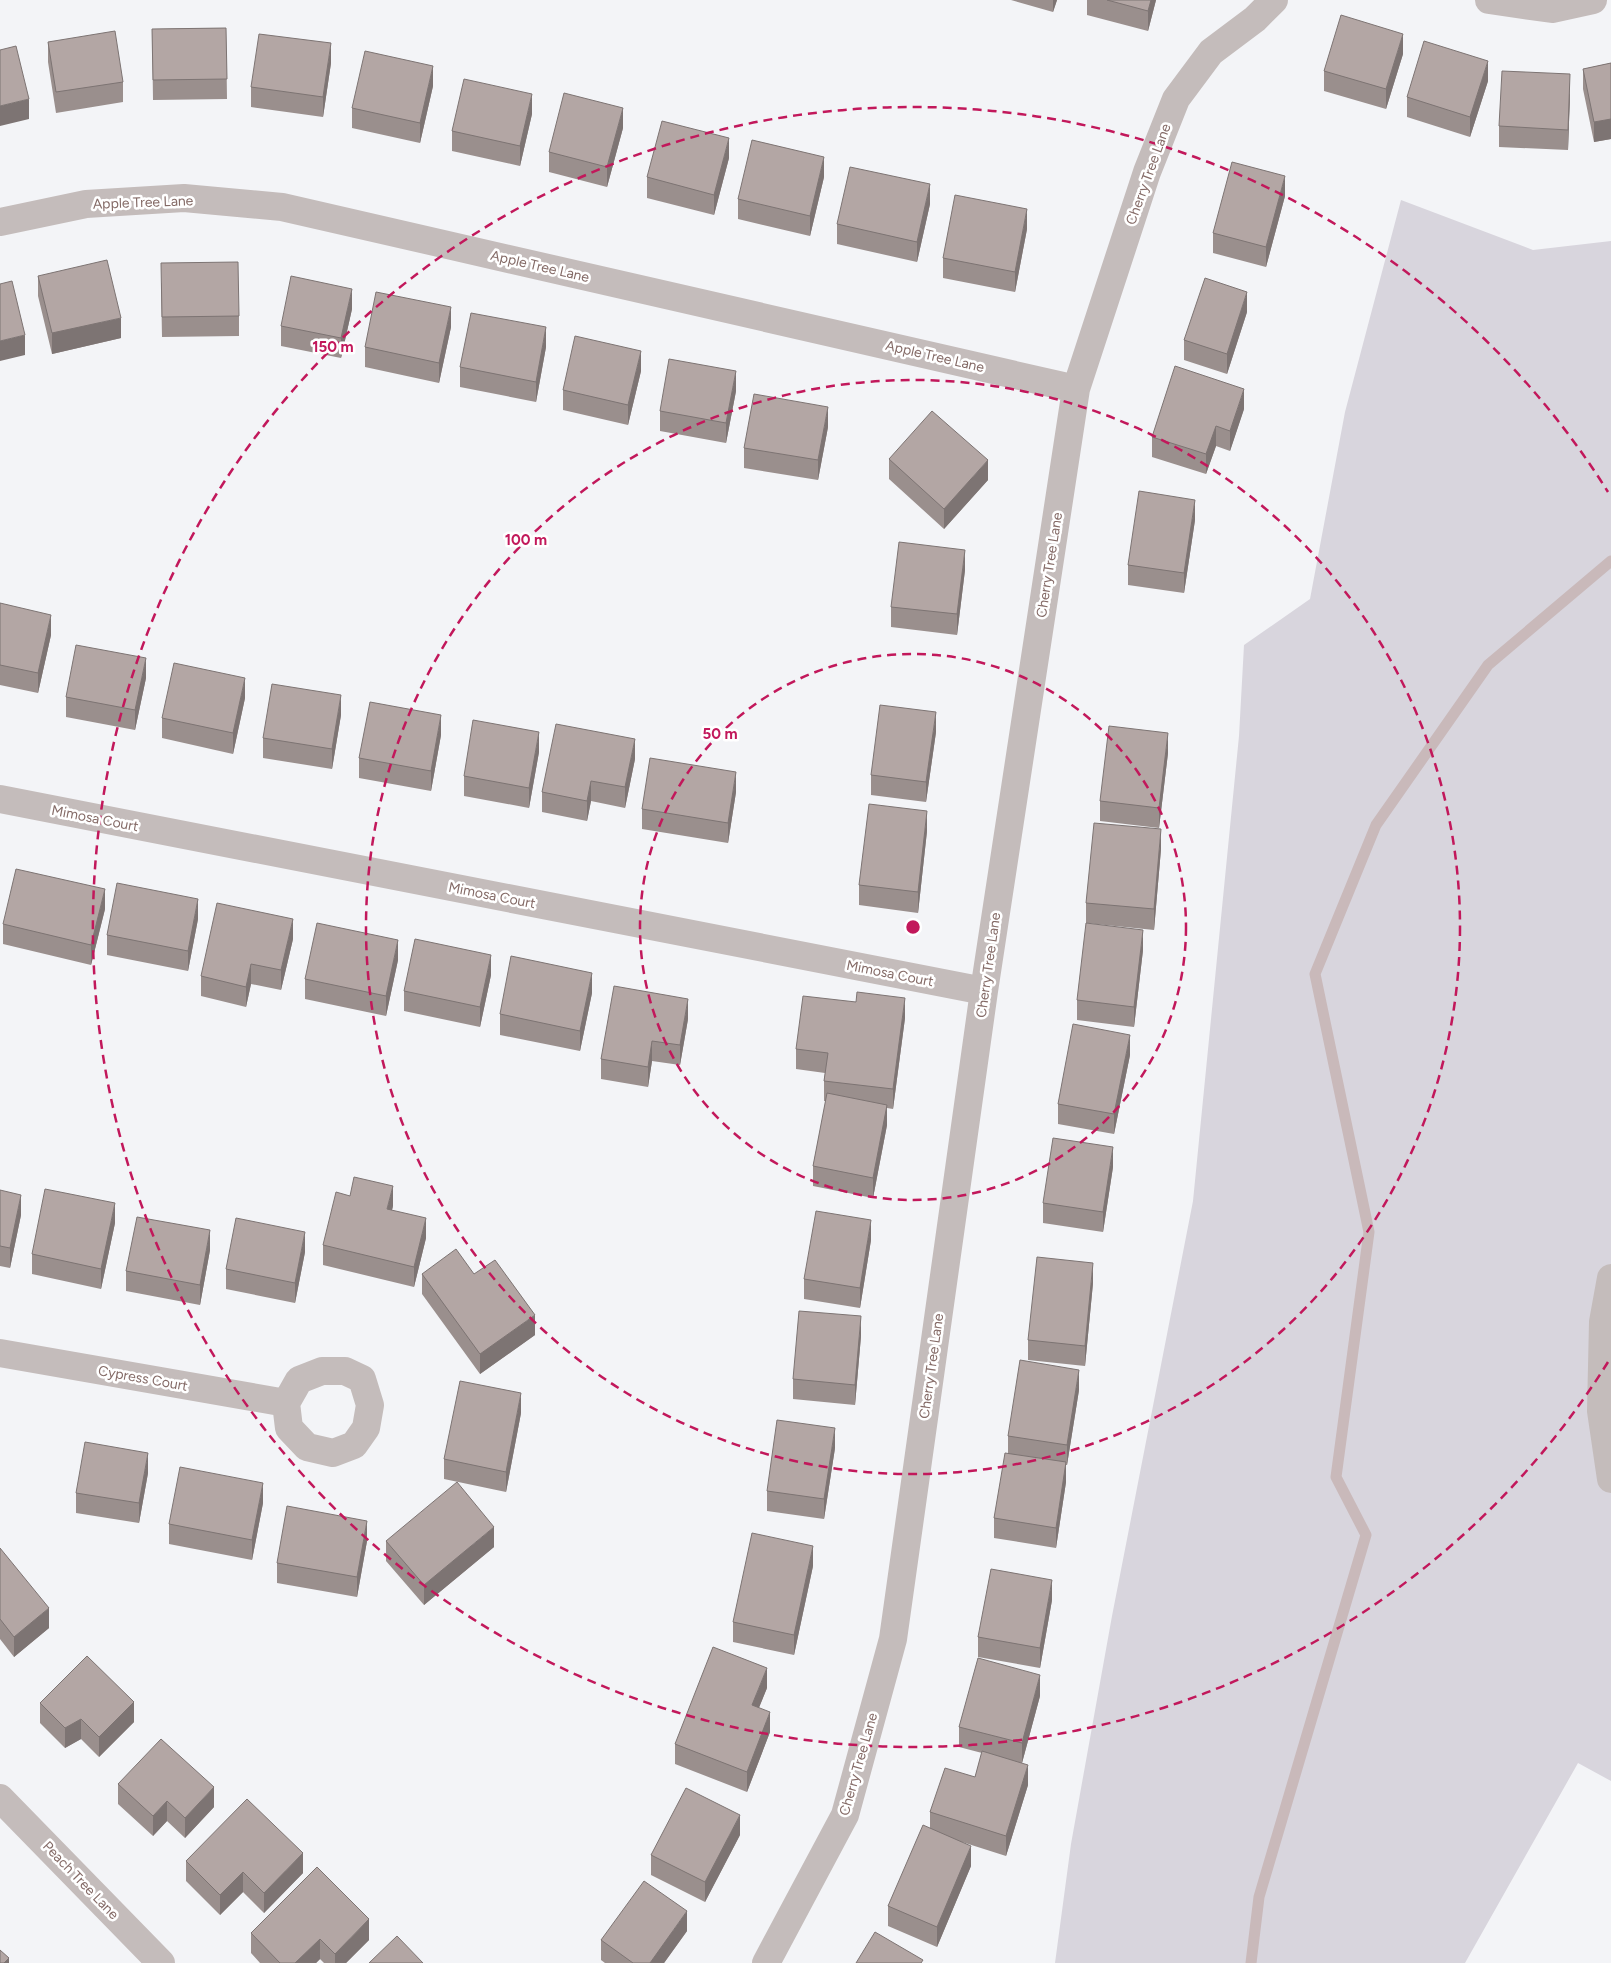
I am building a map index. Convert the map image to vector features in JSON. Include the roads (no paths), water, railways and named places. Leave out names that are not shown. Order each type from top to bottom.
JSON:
[{"type":"street","name":"Cherry Tree Lane","points":[[766,1963],[845,1815],[893,1639],[984,991],[1076,389],[1147,172],[1176,99],[1210,52],[1255,19],[1274,0]]},
{"type":"street","points":[[1489,0],[1552,9],[1593,0]]},
{"type":"street","name":"Apple Tree Lane","points":[[0,222],[86,204],[174,199],[282,207],[1076,389]]},
{"type":"street","name":"Mimosa Court","points":[[0,799],[984,991]]},
{"type":"street","points":[[1611,1278],[1603,1322],[1601,1412],[1611,1479]]},
{"type":"street","name":"Cypress Court","points":[[0,1353],[286,1403]]},
{"type":"street","name":"Peach Tree Lane","points":[[0,1798],[161,1963]]},
{"type":"waterway","points":[[1251,1963],[1259,1897],[1366,1535],[1336,1477],[1369,1232],[1315,974],[1376,825],[1488,665],[1611,561]]}]
